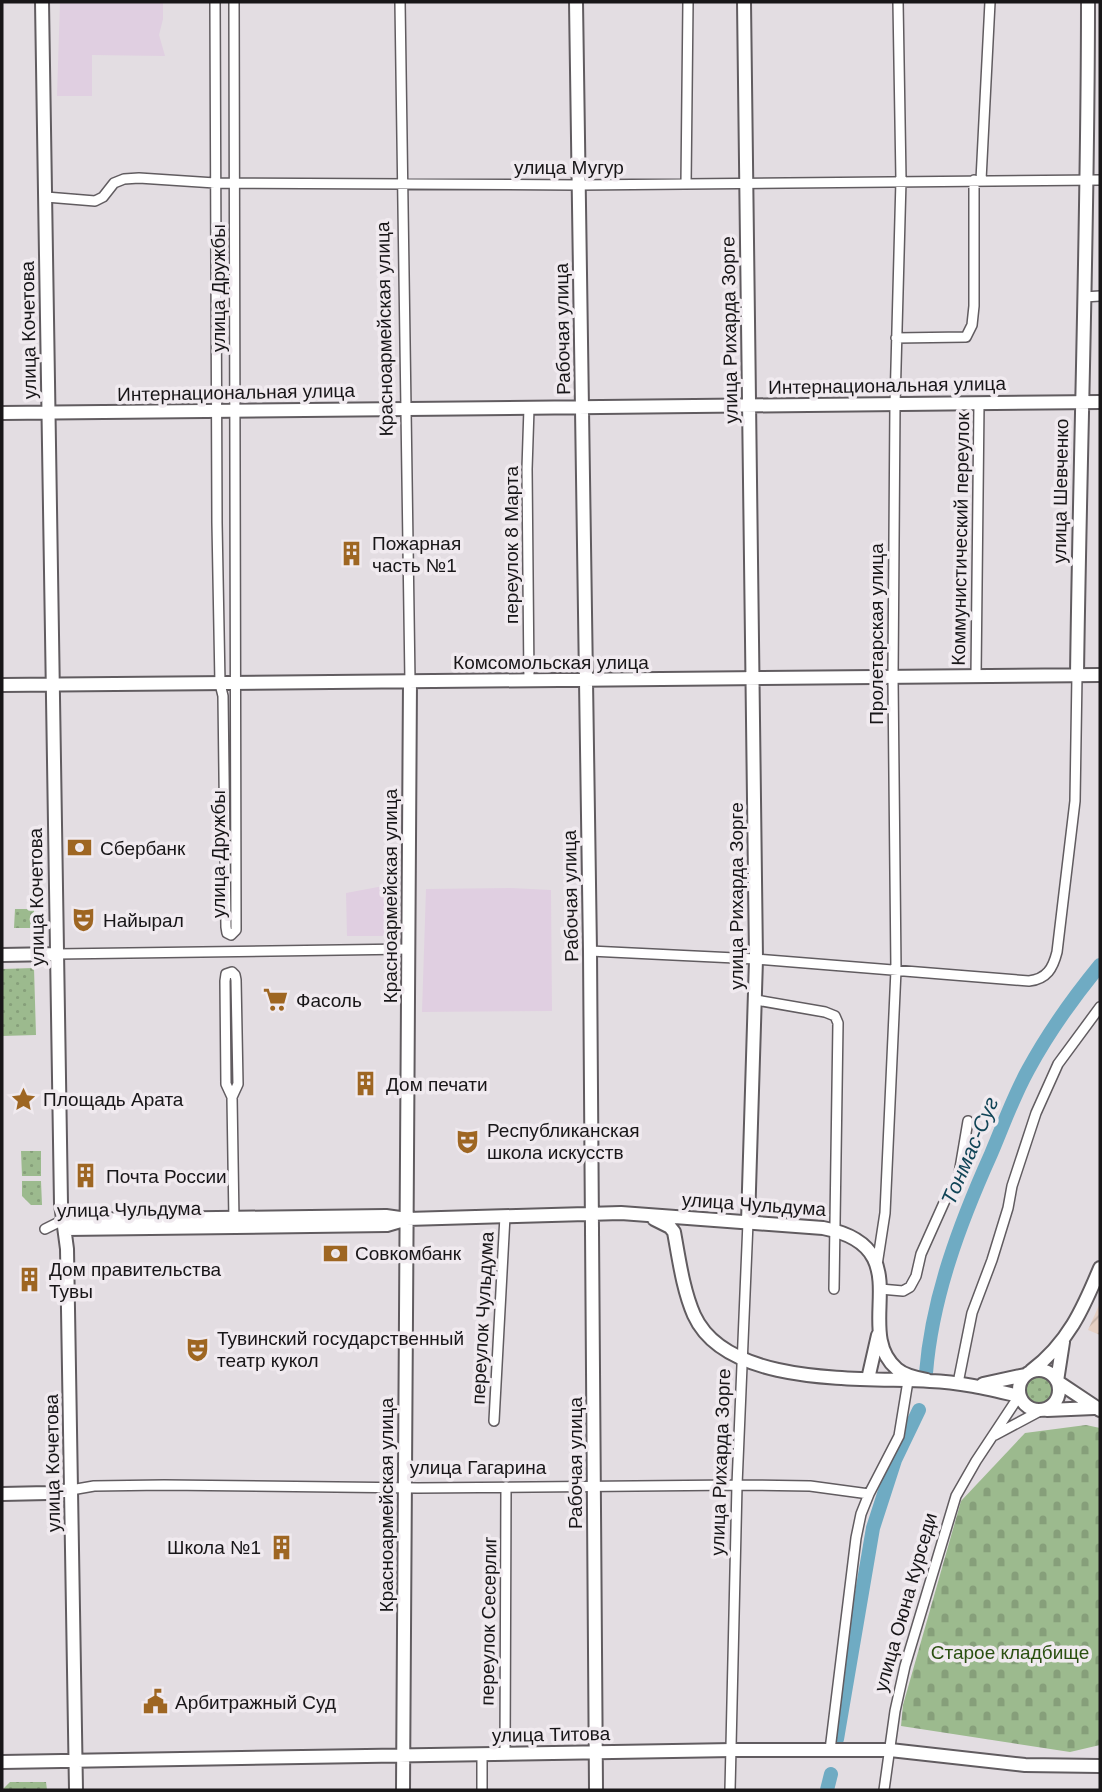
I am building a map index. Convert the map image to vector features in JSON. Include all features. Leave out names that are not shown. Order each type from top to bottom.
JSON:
[{"type":"main road","name":"улица Кочетова","points":[[42,2],[61,1204],[67,1250],[76,1790]]},
{"type":"main road","name":"Рабочая улица","points":[[576,2],[590,951],[596,1790]]},
{"type":"main road","name":"улица Рихарда Зорге","points":[[744,2],[756,960],[748,1222]]},
{"type":"main road","name":"улица Шевченко","points":[[1077,675],[1084,297],[1094,180],[1088,2]]},
{"type":"main road","name":"Интернациональная улица","points":[[2,413],[1100,402]]},
{"type":"main road","name":"Комсомольская улица","points":[[2,685],[1100,675]]},
{"type":"main road","name":"Красноармейская улица","points":[[403,1790],[410,682]]},
{"type":"main road","points":[[2,955],[57,954]]},
{"type":"main road","name":"улица Чульдума","points":[[64,1225],[592,1213],[641,1214],[835,1230],[861,1243],[877,1265],[882,1341],[890,1361],[903,1374],[1019,1396]]},
{"type":"main road","name":"улица Чульдума","points":[[641,1214],[661,1222],[674,1232],[695,1316],[704,1330],[743,1360],[779,1371],[868,1379],[927,1380]]},
{"type":"main road","points":[[674,1232],[685,1219]]},
{"type":"main road","points":[[1097,1409],[1028,1408],[1019,1396],[1019,1385],[1027,1374],[1063,1342],[1085,1303],[1100,1268]]},
{"type":"main road","points":[[868,1379],[876,1352],[880,1318]]},
{"type":"main road","points":[[1043,1410],[1057,1401],[1063,1342]]},
{"type":"main road","points":[[1027,1374],[1036,1370],[1048,1372],[1097,1409]]},
{"type":"main road","name":"улица Чульдума","points":[[972,1385],[1007,1381],[1027,1374]]},
{"type":"main road","name":"улица Гагарина","points":[[2,1493],[71,1490]]},
{"type":"main road","name":"улица Титова","points":[[2,1762],[733,1750],[890,1750],[1025,1765],[1100,1766]]},
{"type":"street","name":"улица Дружбы","points":[[215,2],[217,523],[220,684],[223,696],[231,862],[236,930],[231,935],[226,932],[231,862],[234,696],[237,684],[234,2]]},
{"type":"street","name":"Красноармейская улица","points":[[400,2],[410,682]]},
{"type":"street","points":[[687,184],[688,2]]},
{"type":"street","name":"Пролетарская улица","points":[[877,1265],[886,1213],[896,970],[893,678],[895,404],[901,180],[898,2]]},
{"type":"street","points":[[897,338],[966,337],[972,325],[977,180],[990,2]]},
{"type":"street","name":"улица Мугур","points":[[46,198],[95,201],[103,197],[114,183],[124,179],[168,178],[215,183],[579,185],[1094,180]]},
{"type":"street","points":[[1084,297],[1100,296]]},
{"type":"street","name":"Коммунистический переулок","points":[[976,676],[979,403]]},
{"type":"street","name":"переулок 8 Марта","points":[[529,408],[529,681]]},
{"type":"street","points":[[217,523],[235,522]]},
{"type":"street","name":"улица Шевченко","points":[[896,970],[1029,981],[1044,976],[1054,964],[1075,801],[1077,675]]},
{"type":"street","points":[[57,954],[409,949]]},
{"type":"street","points":[[590,951],[896,970]]},
{"type":"street","points":[[232,1097],[238,1084],[236,980],[232,972],[226,974],[225,981],[226,1084],[232,1097],[234,1222]]},
{"type":"street","points":[[756,1000],[825,1012],[835,1016],[838,1023],[834,1289]]},
{"type":"street","points":[[958,1383],[972,1313],[992,1260],[1036,1113],[1058,1064],[1100,1007]]},
{"type":"street","points":[[880,1289],[903,1291],[910,1287],[916,1276],[921,1254],[947,1196],[958,1180],[968,1121]]},
{"type":"street","name":"переулок Чульдума","points":[[494,1421],[505,1216]]},
{"type":"street","name":"улица Рихарда Зорге","points":[[730,1790],[737,1485],[748,1222]]},
{"type":"street","points":[[830,1750],[861,1514],[899,1436],[908,1381]]},
{"type":"street","name":"улица Оюна Курседи","points":[[884,1790],[895,1711],[905,1666],[952,1508],[964,1479],[1019,1396]]},
{"type":"street","name":"улица Оюна Курседи","points":[[994,1436],[1043,1410]]},
{"type":"street","name":"улица Гагарина","points":[[71,1490],[94,1486],[164,1485],[737,1485],[810,1486],[869,1494]]},
{"type":"street","name":"переулок Сесерлиг","points":[[505,1754],[506,1487]]},
{"type":"street","points":[[482,1755],[482,1790]]},
{"type":"shaded area","points":[[60,2],[163,2],[159,35],[165,56],[92,55],[92,96],[57,96]]},
{"type":"shaded area","points":[[394,884],[395,936],[347,936],[346,893]]},
{"type":"shaded area","points":[[426,889],[551,890],[552,1011],[422,1012]]},
{"type":"shaded area","points":[[1100,1303],[1100,1335],[1088,1330]]},
{"type":"green space","points":[[15,909],[34,909],[34,928],[14,928]]},
{"type":"green space","points":[[34,968],[36,1035],[2,1036],[2,969]]},
{"type":"green space","points":[[21,1151],[41,1151],[41,1176],[22,1176]]},
{"type":"green space","points":[[22,1181],[41,1181],[42,1205],[31,1205],[22,1196]]},
{"type":"green space","points":[[1039,1376],[1049,1380],[1053,1390],[1049,1400],[1039,1404],[1029,1400],[1025,1390],[1029,1380]]},
{"type":"green space","name":"Старое кладбище","points":[[1086,1425],[1100,1428],[1100,1745],[1070,1752],[901,1726],[903,1705],[961,1501],[1025,1433]]},
{"type":"green space","points":[[10,1782],[46,1782],[47,1790],[2,1790]]},
{"type":"waterway","name":"Тонмас-Суг","points":[[926,1373],[934,1316],[949,1261],[1013,1101],[1052,1029],[1100,965]]},
{"type":"waterway","name":"Тонмас-Суг","points":[[837,1739],[873,1528],[895,1460],[919,1410]]},
{"type":"waterway","name":"Тонмас-Суг","points":[[827,1790],[831,1774]]},
{"type":"place","name":"Пожарная часть №1","points":[[352,554]]},
{"type":"place","name":"Сбербанк","points":[[80,848]]},
{"type":"place","name":"Найырал","points":[[83,920]]},
{"type":"place","name":"Фасоль","points":[[276,1000]]},
{"type":"place","name":"Дом печати","points":[[366,1084]]},
{"type":"place","name":"Площадь Арата","points":[[23,1099]]},
{"type":"place","name":"Республиканская школа искусств","points":[[467,1141]]},
{"type":"place","name":"Почта России","points":[[86,1176]]},
{"type":"place","name":"Совкомбанк","points":[[335,1253]]},
{"type":"place","name":"Дом правительства Тувы","points":[[29,1280]]},
{"type":"place","name":"Тувинский государственный театр кукол","points":[[197,1349]]},
{"type":"place","name":"Школа №1","points":[[281,1547]]},
{"type":"place","name":"Арбитражный Суд","points":[[155,1702]]}]
